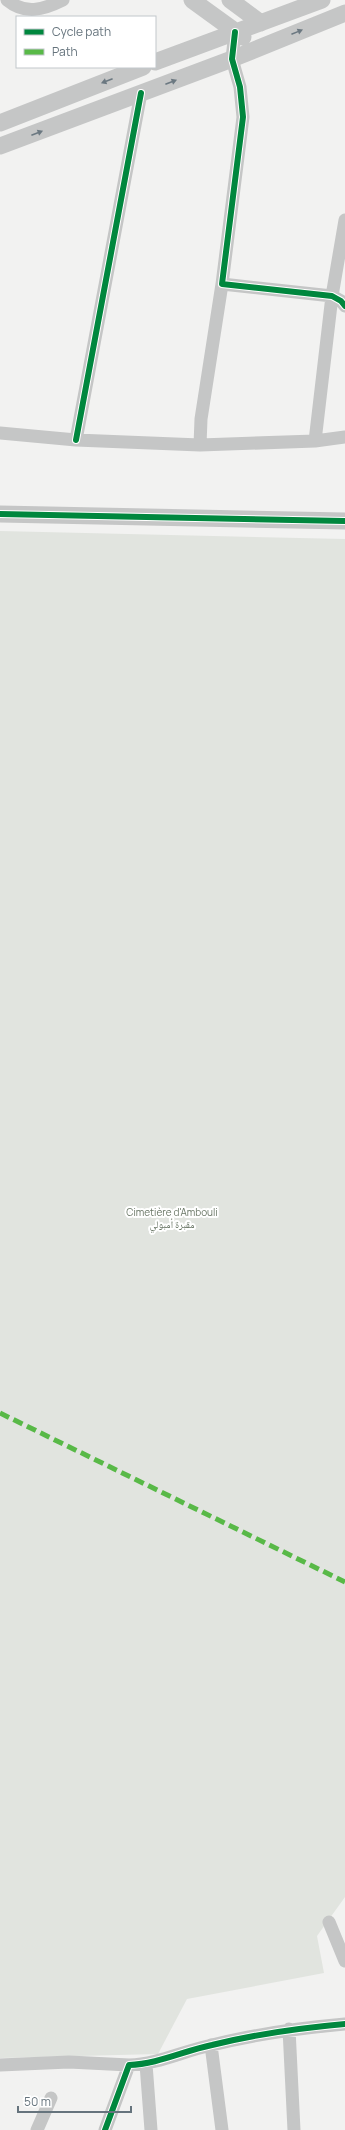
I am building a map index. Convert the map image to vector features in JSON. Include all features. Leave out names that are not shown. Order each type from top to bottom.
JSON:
[{"type":"street","points":[[0,9],[11,3],[32,11],[48,8],[63,0]]},
{"type":"street","points":[[230,0],[261,23]]},
{"type":"street","points":[[156,62],[322,0]]},
{"type":"street","points":[[199,5],[235,32],[260,47]]},
{"type":"street","points":[[193,48],[206,36],[210,28],[199,5]]},
{"type":"street","points":[[0,146],[232,59],[345,13]]},
{"type":"street","points":[[260,47],[261,23]]},
{"type":"street","points":[[200,445],[201,419],[222,284],[243,116],[240,87],[232,59],[235,32]]},
{"type":"street","points":[[0,123],[140,68]]},
{"type":"street","points":[[76,440],[141,93]]},
{"type":"street","points":[[316,441],[332,296],[345,220]]},
{"type":"street","points":[[222,284],[332,296],[341,301],[345,306]]},
{"type":"street","points":[[0,433],[76,440],[200,445],[316,441],[345,437]]},
{"type":"street","points":[[0,514],[345,521]]},
{"type":"street","points":[[329,1922],[345,1961]]},
{"type":"street","points":[[0,2065],[69,2062],[129,2065],[146,2064],[211,2045],[289,2029],[345,2024]]},
{"type":"street","points":[[289,2029],[294,2130]]},
{"type":"street","points":[[211,2045],[222,2130]]},
{"type":"street","points":[[146,2064],[151,2130]]},
{"type":"street","points":[[105,2130],[129,2065]]},
{"type":"street","points":[[37,2130],[51,2098]]},
{"type":"green space","name":"Cimetière d'Ambouli مقبرة أمبولي","points":[[0,531],[345,539],[345,1897],[317,1936],[324,1973],[187,1999],[158,2054],[0,2058]]},
{"type":"marked path","points":[[0,1413],[345,1582]]},
{"type":"cycle path","points":[[235,32],[232,59],[240,87],[243,117],[222,284],[332,296],[341,301],[345,306]]},
{"type":"cycle path","points":[[76,440],[141,93]]},
{"type":"cycle path","points":[[0,514],[345,521]]},
{"type":"cycle path","points":[[105,2130],[129,2065],[160,2060],[201,2048],[245,2038],[345,2024]]}]
